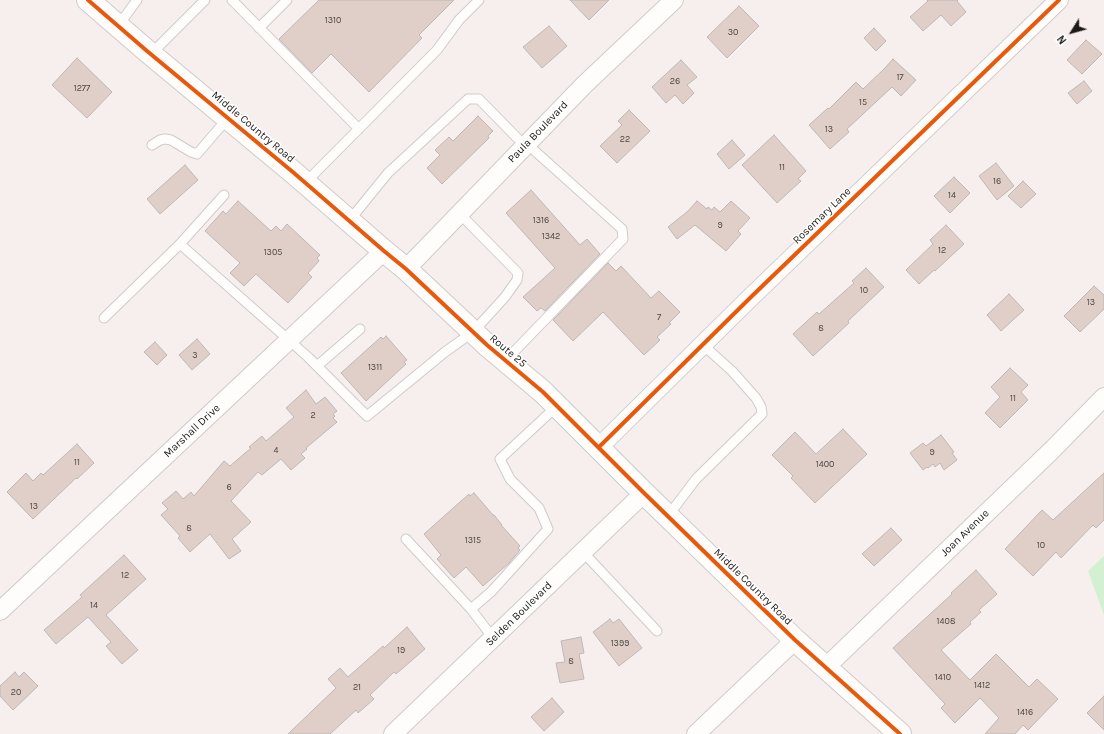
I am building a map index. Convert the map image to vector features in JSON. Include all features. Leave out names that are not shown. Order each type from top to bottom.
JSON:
[{"type":"main road","name":"Middle Country Road","points":[[88,0],[305,183],[384,252],[406,269]]},
{"type":"main road","name":"Route 25","points":[[406,269],[505,361],[543,392],[599,448]]},
{"type":"main road","name":"Middle Country Road","points":[[599,448],[795,640],[900,734]]},
{"type":"street","name":"Paula Boulevard","points":[[406,269],[584,86],[674,0]]},
{"type":"street","name":"Rosemary Lane","points":[[599,448],[751,297],[1059,0]]},
{"type":"street","name":"Marshall Drive","points":[[0,611],[384,252]]},
{"type":"street","name":"Joan Avenue","points":[[825,668],[1051,451],[1104,398]]},
{"type":"street","name":"Selden Boulevard","points":[[393,734],[644,493]]},
{"type":"street","points":[[696,734],[795,640]]},
{"type":"lane","points":[[118,26],[137,0]]},
{"type":"lane","points":[[151,54],[205,0]]},
{"type":"lane","points":[[232,0],[359,129]]},
{"type":"lane","points":[[259,28],[287,0]]},
{"type":"lane","points":[[305,183],[437,50],[459,20],[479,0]]},
{"type":"lane","points":[[349,221],[388,173],[468,99],[479,99],[526,145],[622,229],[623,239],[505,361]]},
{"type":"lane","points":[[152,145],[160,140],[171,140],[197,154],[228,118]]},
{"type":"lane","points":[[104,318],[180,244],[224,195]]},
{"type":"lane","points":[[180,244],[289,340],[367,416],[445,352],[473,332],[505,297],[517,280],[518,272],[459,213]]},
{"type":"lane","points":[[317,366],[360,329]]},
{"type":"lane","points":[[668,516],[696,479],[762,414],[762,407],[756,398],[732,372],[703,345]]},
{"type":"lane","points":[[471,609],[491,592],[548,529],[540,508],[510,479],[500,459],[558,406]]},
{"type":"lane","points":[[406,538],[471,609],[493,638]]},
{"type":"lane","points":[[583,552],[657,631]]},
{"type":"green space","points":[[1104,556],[1104,615],[1088,571]]},
{"type":"building","points":[[319,0],[454,0],[419,35],[422,38],[369,92],[331,54],[312,73],[279,39]]},
{"type":"building","points":[[570,0],[609,0],[589,20]]},
{"type":"building","points":[[927,0],[958,0],[957,1],[966,12],[951,26],[941,15],[923,31],[910,17],[928,1]]},
{"type":"building","points":[[739,6],[759,26],[727,58],[707,37]]},
{"type":"building","points":[[549,26],[567,46],[542,68],[523,47]]},
{"type":"building","points":[[874,28],[886,41],[876,51],[864,38]]},
{"type":"building","points":[[1086,40],[1102,54],[1082,74],[1067,60]]},
{"type":"building","points":[[77,58],[112,92],[87,118],[52,85]]},
{"type":"building","points":[[893,59],[916,80],[901,96],[892,87],[847,129],[849,132],[830,149],[809,125],[828,108],[829,109],[856,82],[863,89]]},
{"type":"building","points":[[681,60],[697,77],[687,85],[694,93],[683,104],[675,95],[666,103],[652,87]]},
{"type":"building","points":[[1084,81],[1092,91],[1077,104],[1068,93]]},
{"type":"building","points":[[629,110],[650,131],[617,163],[600,146],[622,125],[618,121]]},
{"type":"building","points":[[478,116],[493,131],[488,136],[489,138],[442,184],[427,168],[440,155],[435,150],[449,137],[453,141]]},
{"type":"building","points":[[774,135],[806,171],[798,179],[801,181],[777,203],[742,165]]},
{"type":"building","points":[[732,140],[745,155],[729,169],[717,154]]},
{"type":"building","points":[[996,163],[1014,186],[997,200],[979,176]]},
{"type":"building","points":[[185,165],[198,180],[160,214],[147,199]]},
{"type":"building","points":[[954,177],[970,193],[950,213],[934,196]]},
{"type":"building","points":[[1023,181],[1036,194],[1021,208],[1008,196]]},
{"type":"building","points":[[531,190],[580,245],[587,239],[600,254],[545,311],[541,308],[537,311],[523,297],[555,268],[506,213]]},
{"type":"building","points":[[238,201],[271,231],[276,226],[281,231],[287,224],[320,255],[317,258],[319,261],[308,273],[312,277],[288,303],[256,274],[244,286],[230,273],[240,263],[205,231],[223,211],[226,214]]},
{"type":"building","points":[[697,201],[707,209],[708,207],[712,210],[714,207],[720,212],[731,201],[750,218],[738,231],[741,234],[726,251],[695,225],[677,239],[668,227],[687,212]]},
{"type":"building","points":[[946,225],[964,244],[919,284],[906,270],[933,244],[930,240]]},
{"type":"building","points":[[608,263],[616,271],[621,266],[651,298],[659,291],[680,312],[669,323],[671,324],[657,337],[660,340],[644,355],[603,312],[573,341],[553,320]]},
{"type":"building","points":[[866,268],[884,287],[848,321],[849,323],[813,356],[793,334],[817,312],[819,314],[854,283],[852,281]]},
{"type":"building","points":[[1094,286],[1104,295],[1104,309],[1080,332],[1064,316]]},
{"type":"building","points":[[1009,294],[1024,310],[1001,331],[987,315]]},
{"type":"building","points":[[386,336],[407,360],[404,362],[406,364],[366,401],[341,373],[381,337],[383,339]]},
{"type":"building","points":[[197,339],[210,354],[192,370],[179,355]]},
{"type":"building","points":[[155,342],[167,355],[157,365],[144,352]]},
{"type":"building","points":[[1010,368],[1028,385],[1021,392],[1028,400],[1000,428],[985,413],[1000,397],[991,387]]},
{"type":"building","points":[[306,390],[316,404],[325,397],[337,411],[333,414],[335,416],[333,418],[337,422],[306,448],[307,449],[301,454],[305,458],[291,470],[281,459],[262,475],[258,472],[231,501],[251,522],[232,539],[241,551],[229,559],[210,534],[190,552],[178,538],[180,536],[161,515],[168,509],[162,503],[176,491],[183,499],[191,492],[194,496],[224,461],[230,466],[251,448],[249,447],[262,436],[266,441],[294,417],[286,408]]},
{"type":"building","points":[[843,429],[867,454],[815,503],[791,478],[793,476],[772,455],[795,432],[816,454]]},
{"type":"building","points":[[941,435],[954,452],[952,453],[957,460],[944,470],[940,463],[935,467],[933,464],[923,470],[910,453],[923,443],[926,446]]},
{"type":"building","points":[[77,444],[94,463],[33,519],[7,492],[26,473],[33,481],[41,473],[43,475]]},
{"type":"building","points":[[1104,473],[1104,520],[1096,528],[1093,525],[1061,558],[1056,552],[1033,576],[1005,549],[1042,510],[1053,520]]},
{"type":"building","points":[[474,493],[520,546],[518,548],[520,550],[509,563],[483,586],[466,567],[454,578],[437,559],[441,555],[424,534],[469,494],[470,496]]},
{"type":"building","points":[[891,528],[902,540],[874,566],[862,554]]},
{"type":"building","points":[[124,555],[146,579],[106,615],[138,650],[122,664],[106,646],[111,642],[88,617],[56,644],[44,630],[82,597],[80,595]]},
{"type":"building","points":[[976,570],[997,594],[979,610],[981,612],[970,622],[971,624],[941,650],[970,680],[996,654],[1029,687],[1037,679],[1058,699],[1028,730],[1023,725],[1015,734],[985,734],[999,718],[980,698],[955,723],[941,708],[945,704],[893,648]]},
{"type":"building","points":[[610,619],[613,623],[619,619],[642,648],[619,666],[593,632]]},
{"type":"building","points":[[407,627],[425,649],[396,674],[394,672],[370,695],[374,699],[358,713],[356,710],[330,734],[288,734],[336,688],[328,679],[340,668],[348,677]]},
{"type":"building","points":[[581,637],[584,653],[579,654],[584,679],[560,683],[556,663],[565,662],[561,641]]},
{"type":"building","points":[[15,672],[19,677],[24,672],[38,686],[13,710],[0,696],[0,686]]},
{"type":"building","points":[[1104,696],[1104,730],[1087,713]]},
{"type":"building","points":[[552,698],[564,712],[544,731],[531,717]]},
{"type":"cycle path","points":[[88,0],[406,269],[487,345],[543,392],[795,640],[900,734]]},
{"type":"cycle path","points":[[599,447],[751,297],[1059,0]]}]
